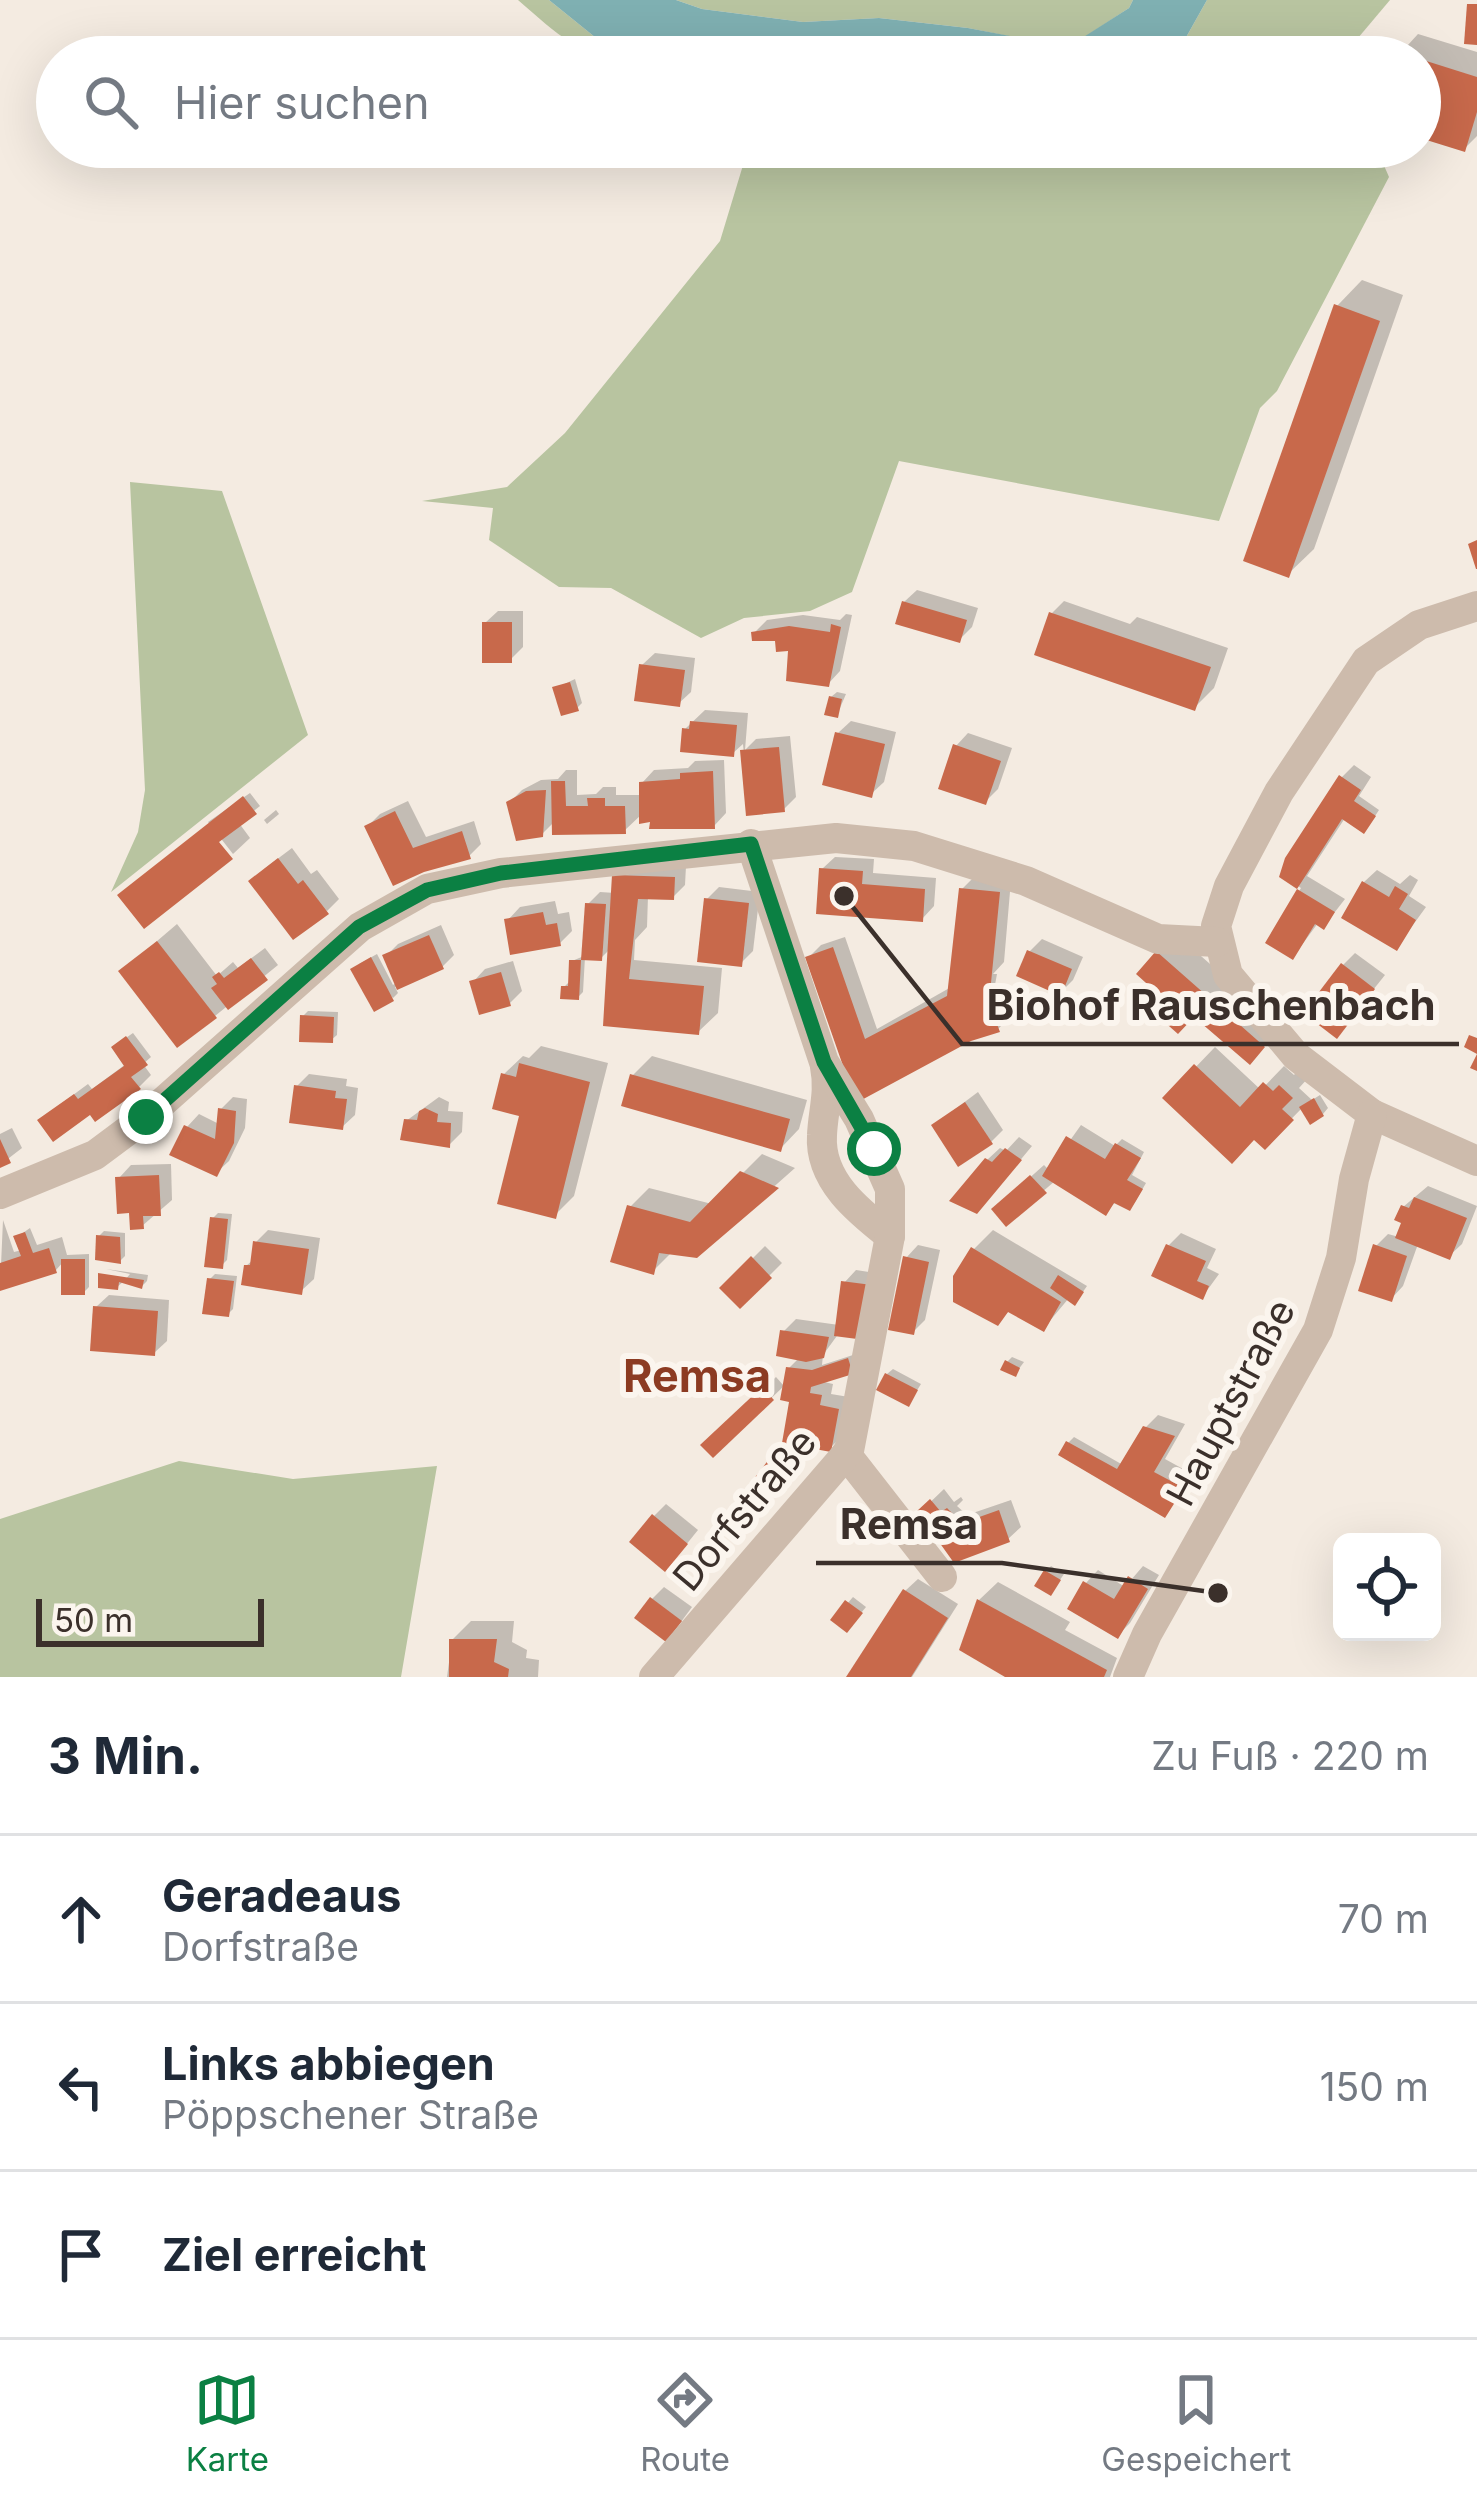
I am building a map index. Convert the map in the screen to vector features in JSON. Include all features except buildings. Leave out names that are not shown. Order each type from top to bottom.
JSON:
[{"type":"street","points":[[1477,606],[1419,625],[1366,661],[1280,792],[1239,867],[1216,926],[1228,975],[1296,1057],[1372,1114],[1477,1161]]},
{"type":"street","points":[[0,1194],[95,1155],[146,1117],[359,927],[427,890],[501,873],[836,838],[914,846],[1026,881],[1158,939],[1217,942]]},
{"type":"street","name":"Dorfstraße","points":[[751,844],[824,1062],[828,1082],[821,1140],[832,1178],[855,1209],[890,1236]]},
{"type":"street","name":"Dorfstraße","points":[[654,1677],[846,1454],[890,1236],[890,1189],[859,1119],[824,1062]]},
{"type":"street","name":"Hauptstraße","points":[[1128,1677],[1147,1634],[1318,1330],[1341,1258],[1354,1179],[1372,1114]]},
{"type":"street","points":[[846,1454],[942,1577]]},
{"type":"green space","points":[[518,0],[549,0],[594,36],[558,33]]},
{"type":"green space","points":[[676,0],[1133,0],[1129,8],[1086,36],[1008,36],[879,18],[803,22],[702,9]]},
{"type":"green space","points":[[1207,0],[1390,0],[1360,36],[1187,36]]},
{"type":"green space","points":[[742,168],[1385,168],[1389,177],[1277,391],[1260,408],[1219,521],[899,461],[852,592],[810,611],[744,618],[701,638],[611,588],[559,587],[489,540],[493,508],[422,501],[507,487],[565,433],[720,241]]},
{"type":"green space","points":[[130,482],[222,491],[308,735],[111,892],[138,832],[145,790]]},
{"type":"green space","points":[[179,1461],[293,1479],[437,1466],[401,1677],[0,1677],[0,1519]]},
{"type":"water","points":[[549,0],[676,0],[702,9],[803,22],[879,18],[1010,36],[594,36]]},
{"type":"water","points":[[1133,0],[1207,0],[1187,36],[1085,36],[1129,8]]},
{"type":"place","name":"Biohof Rauschenbach","points":[[844,896]]},
{"type":"place","name":"Remsa","points":[[1218,1593]]},
{"type":"district","name":"Remsa","points":[[697,1375]]},
{"type":"route","points":[[146,1117],[359,927],[427,890],[501,873],[751,844],[806,996],[824,1062],[874,1149]]}]
